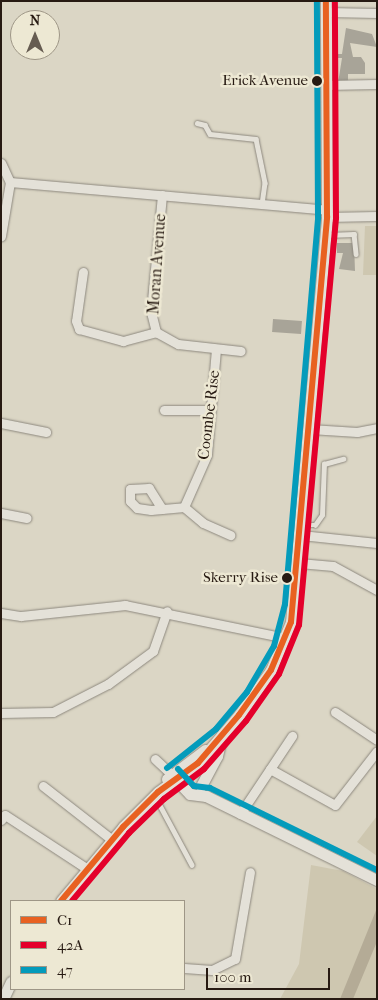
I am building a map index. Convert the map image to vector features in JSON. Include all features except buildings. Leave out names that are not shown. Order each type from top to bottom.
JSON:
[{"type":"main road","points":[[62,900],[111,838],[156,794],[178,777],[222,735],[263,684],[286,638],[299,563],[326,235],[326,7]]},
{"type":"main road","points":[[203,791],[217,756],[222,735]]},
{"type":"main road","points":[[178,777],[240,814],[347,863],[377,880]]},
{"type":"main road","points":[[3,999],[10,984]]},
{"type":"street","points":[[326,7],[377,13]]},
{"type":"street","points":[[326,85],[377,84]]},
{"type":"street","points":[[1,163],[10,182],[1,236]]},
{"type":"street","points":[[10,182],[262,204],[327,213],[377,216]]},
{"type":"street","name":"Moran Avenue","points":[[156,332],[151,312],[162,195]]},
{"type":"street","points":[[83,272],[76,322],[79,330],[122,341],[156,332],[178,344],[241,351]]},
{"type":"street","name":"Coombe Rise","points":[[184,507],[207,455],[207,410],[216,349]]},
{"type":"street","points":[[164,410],[207,410]]},
{"type":"street","points":[[1,423],[46,432]]},
{"type":"street","points":[[310,429],[357,432],[377,428]]},
{"type":"street","points":[[162,509],[184,507],[203,524],[230,535]]},
{"type":"street","points":[[1,512],[26,518]]},
{"type":"street","points":[[302,530],[377,543]]},
{"type":"street","points":[[299,563],[333,566],[377,590]]},
{"type":"street","points":[[1,612],[30,616],[125,605],[167,611],[286,638]]},
{"type":"street","points":[[1,713],[53,712],[108,684],[154,651],[167,611]]},
{"type":"street","points":[[335,712],[377,740]]},
{"type":"street","points":[[240,814],[292,736]]},
{"type":"street","points":[[270,770],[335,805],[377,751]]},
{"type":"street","points":[[155,760],[178,777]]},
{"type":"street","points":[[43,786],[111,838]]},
{"type":"street","points":[[1,820],[5,815],[86,868]]},
{"type":"street","points":[[185,968],[212,970],[235,959],[250,872]]},
{"type":"lane","points":[[197,123],[205,125],[210,134],[256,140],[265,183],[262,204]]},
{"type":"lane","points":[[326,235],[354,234],[356,254]]},
{"type":"lane","points":[[302,530],[315,525],[322,515],[324,464],[343,459]]},
{"type":"lane","points":[[156,794],[192,865]]},
{"type":"shaded area","points":[[365,226],[377,226],[377,275],[363,275]]},
{"type":"shaded area","points":[[377,816],[377,856],[357,842]]},
{"type":"shaded area","points":[[311,865],[343,871],[377,889],[377,999],[280,999],[299,964]]},
{"type":"shaded area","points":[[377,908],[376,944],[353,999],[340,999]]},
{"type":"transit line","name":"47","points":[[167,768],[216,729],[247,692],[274,646],[285,604],[318,217],[317,1]]},
{"type":"transit line","name":"C1","points":[[62,900],[123,827],[158,792],[198,763],[239,715],[271,670],[291,622],[327,217],[326,1]]},
{"type":"transit line","name":"42A","points":[[73,900],[129,833],[164,799],[204,769],[246,721],[279,674],[299,625],[336,218],[335,1]]},
{"type":"transit line","name":"47","points":[[178,769],[194,786],[210,788],[377,870]]},
{"type":"place","name":"Erick Avenue","points":[[317,81]]},
{"type":"place","name":"Skerry Rise","points":[[287,578]]}]
